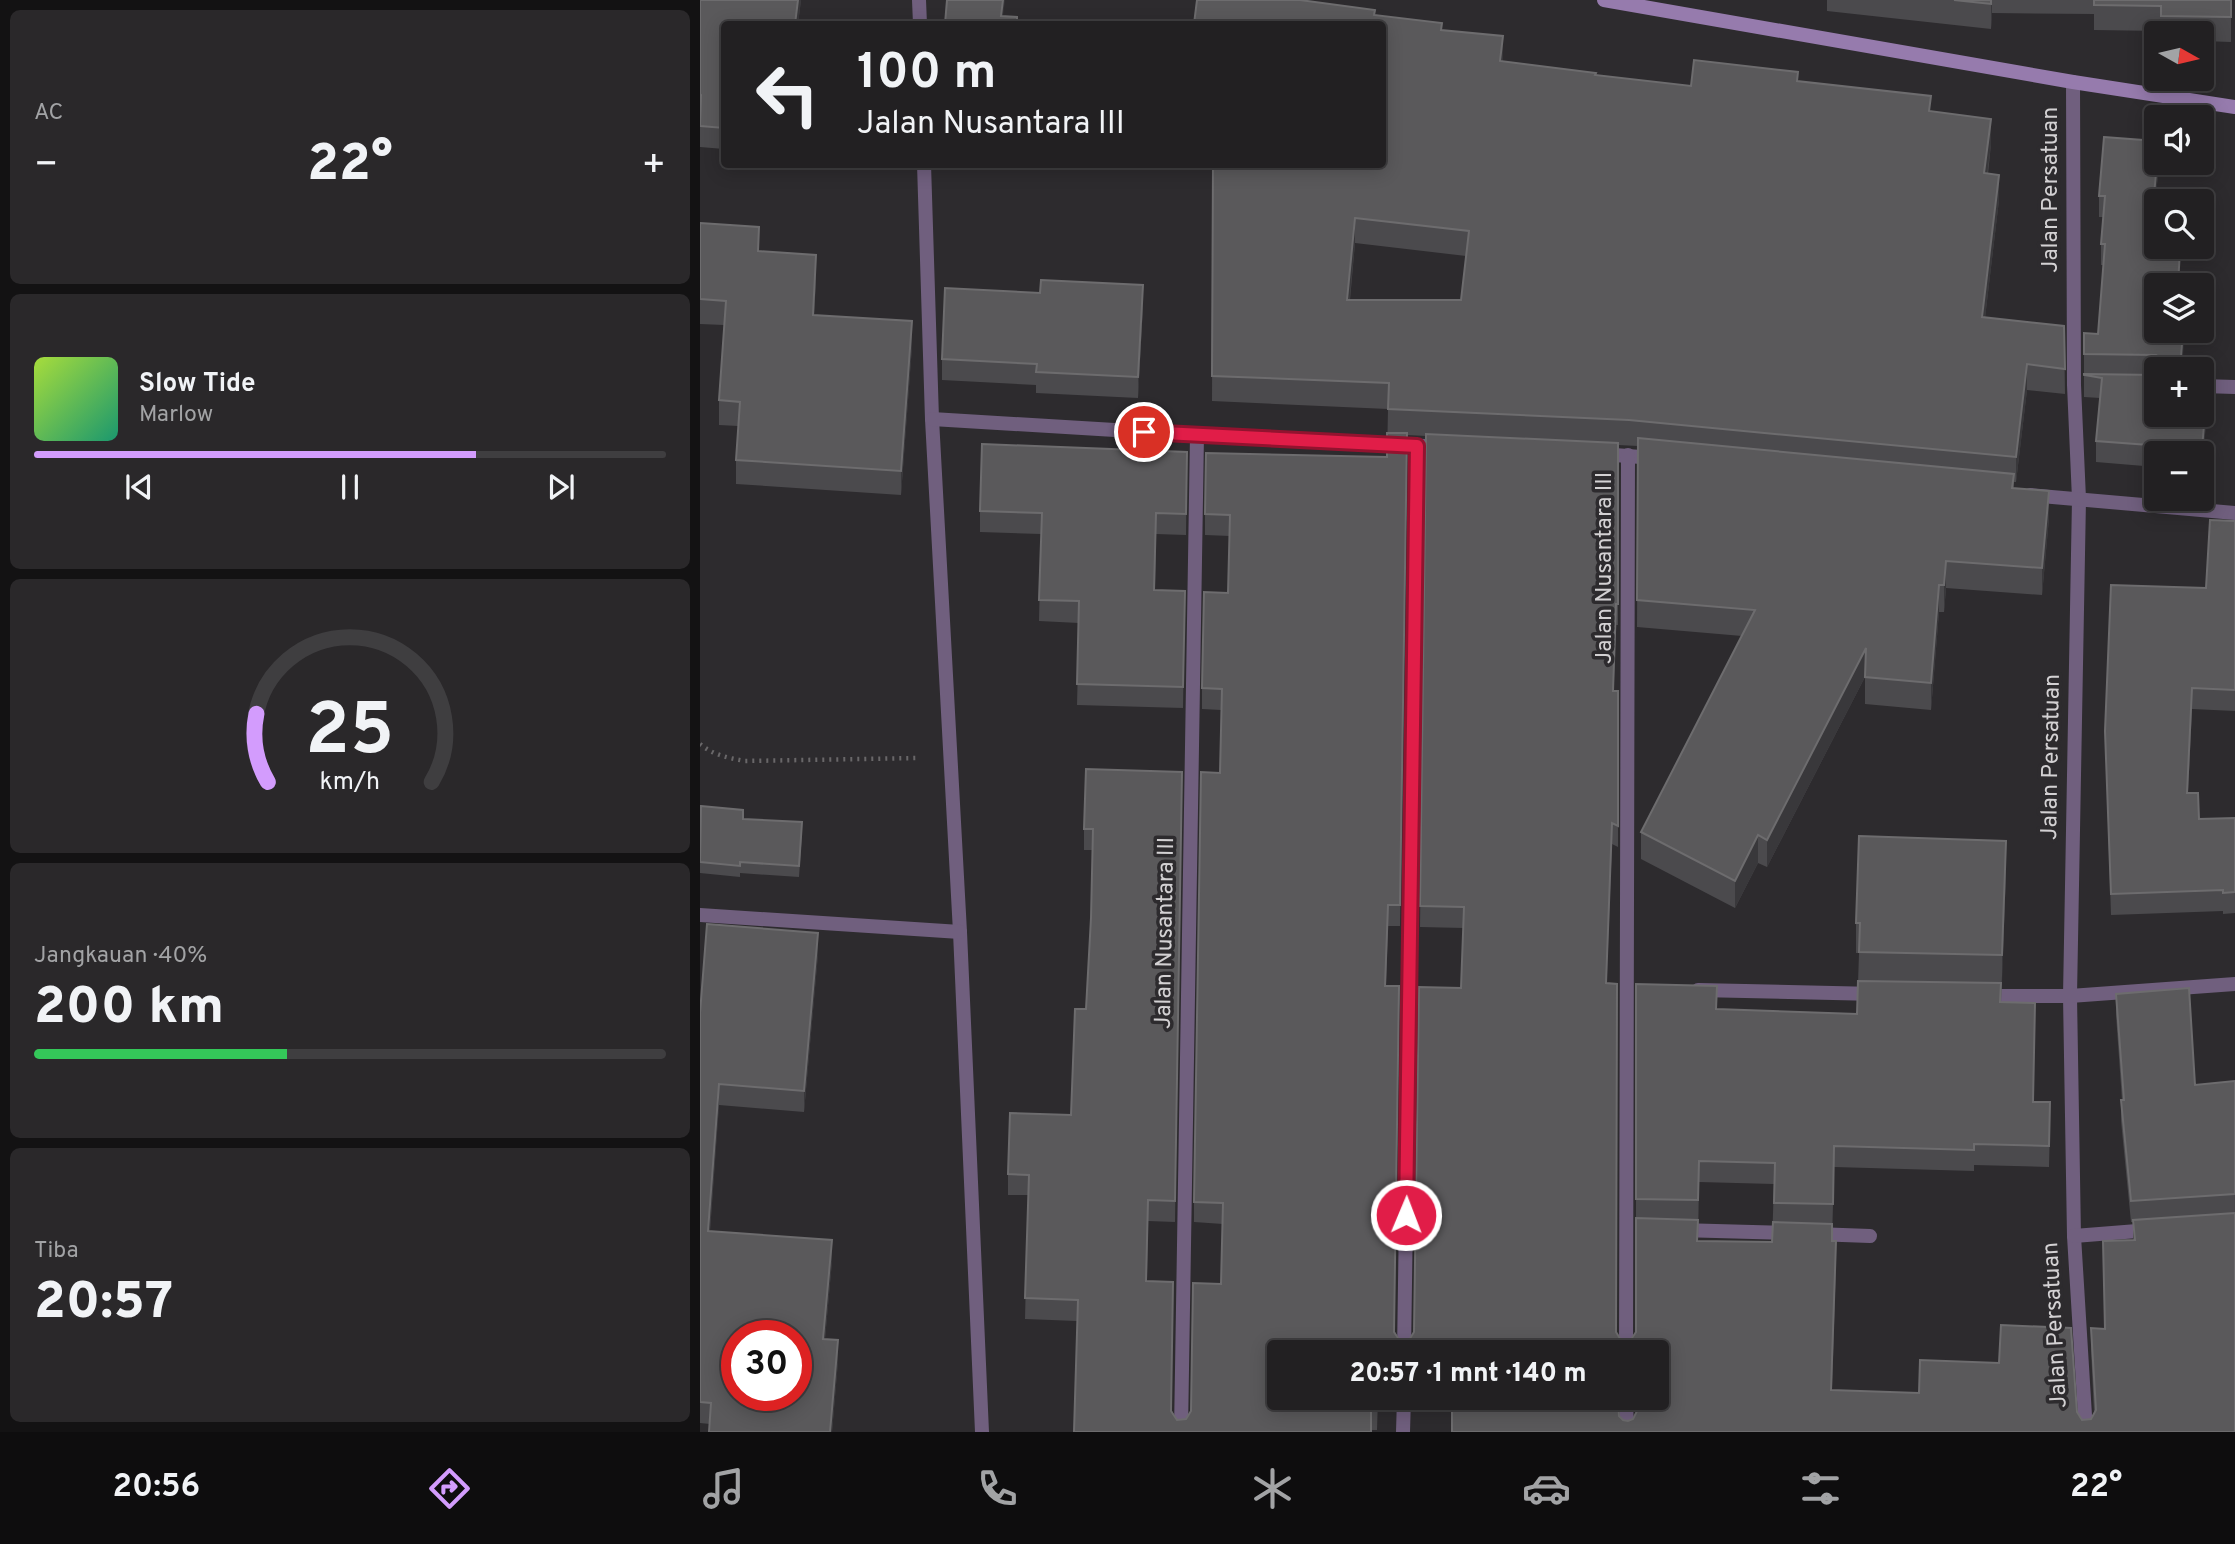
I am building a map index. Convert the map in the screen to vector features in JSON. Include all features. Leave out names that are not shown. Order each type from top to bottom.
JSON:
[{"type":"main road","points":[[1604,0],[2073,82],[2235,107]]},
{"type":"street","points":[[919,0],[920,21]]},
{"type":"street","name":"Jalan Persatuan","points":[[2073,82],[2081,385],[2070,996],[2074,1236],[2086,1432]]},
{"type":"street","points":[[924,168],[932,419],[960,932],[982,1432]]},
{"type":"street","points":[[2214,386],[2235,387]]},
{"type":"street","points":[[932,419],[1456,448]]},
{"type":"street","name":"Jalan Nusantara III","points":[[1181,1432],[1197,435]]},
{"type":"street","points":[[1404,1340],[1417,446]]},
{"type":"street","name":"Jalan Nusantara III","points":[[1588,453],[1669,459]]},
{"type":"street","name":"Jalan Nusantara III","points":[[1627,1340],[1633,1229],[1628,455]]},
{"type":"street","points":[[2010,493],[2235,513]]},
{"type":"street","points":[[700,915],[960,932]]},
{"type":"street","points":[[1969,995],[2070,996],[2235,984]]},
{"type":"street","points":[[1680,989],[1893,994]]},
{"type":"street","points":[[2074,1236],[2168,1229]]},
{"type":"street","points":[[1667,1230],[1870,1236]]},
{"type":"street","points":[[1403,1432],[1404,1410]]},
{"type":"street","points":[[1626,1410],[1627,1432]]},
{"type":"path","points":[[700,744],[722,757],[745,761],[951,758]]},
{"type":"building","points":[[700,0],[798,0],[795,21],[721,21],[721,128],[700,126]]},
{"type":"building","points":[[947,0],[1003,0],[1001,16],[1017,17],[1017,21],[945,21]]},
{"type":"building","points":[[1197,0],[1300,0],[1375,10],[1374,15],[1442,23],[1441,30],[1503,36],[1500,61],[1596,73],[1595,75],[1691,86],[1694,60],[1798,72],[1797,81],[1931,96],[1929,111],[1991,119],[1984,173],[1999,175],[1982,317],[2064,326],[2065,369],[2027,364],[2016,457],[1629,420],[1388,409],[1389,383],[1212,376],[1213,168],[1386,168],[1386,21],[1194,21]],"holes":[[[1355,218],[1469,231],[1461,300],[1347,300]]]},
{"type":"building","points":[[1954,0],[1991,0],[1991,4]]},
{"type":"building","points":[[2094,0],[2231,0],[2231,17],[2161,16],[2161,6],[2094,5]]},
{"type":"building","points":[[2104,137],[2144,140],[2144,175],[2156,175],[2155,189],[2144,189],[2144,259],[2179,259],[2179,273],[2144,273],[2144,343],[2182,343],[2181,357],[2084,354],[2084,333],[2098,334],[2105,244],[2101,244],[2105,196],[2099,196]]},
{"type":"building","points":[[700,223],[759,227],[758,251],[816,255],[813,315],[912,321],[901,471],[736,460],[740,402],[719,400],[726,301],[700,299]]},
{"type":"building","points":[[1041,280],[1143,285],[1138,377],[1036,372],[1037,364],[942,359],[945,288],[1040,293]]},
{"type":"building","points":[[2084,375],[2144,375],[2144,427],[2204,427],[2203,441],[2144,441],[2144,445],[2096,441],[2102,378]]},
{"type":"building","points":[[1387,433],[1407,433],[1400,905],[1388,905],[1385,986],[1399,986],[1394,1332],[1399,1340],[1267,1340],[1267,1410],[1371,1410],[1371,1432],[1074,1432],[1078,1300],[1025,1298],[1029,1175],[1008,1174],[1010,1113],[1071,1115],[1075,1009],[1086,1009],[1091,918],[1093,829],[1084,829],[1086,769],[1182,772],[1175,1201],[1148,1200],[1146,1281],[1173,1282],[1171,1411],[1177,1420],[1186,1419],[1191,1411],[1193,1283],[1221,1284],[1223,1203],[1194,1202],[1201,772],[1220,773],[1222,689],[1202,688],[1204,592],[1228,593],[1230,515],[1205,514],[1206,453],[1387,457]]},
{"type":"building","points":[[1426,434],[1618,443],[1618,604],[1613,691],[1618,691],[1618,826],[1612,823],[1606,983],[1617,984],[1616,1332],[1621,1340],[1409,1340],[1414,1332],[1419,987],[1461,988],[1464,907],[1420,906]]},
{"type":"building","points":[[1638,438],[2014,474],[2012,488],[2049,491],[2042,568],[1946,561],[1944,585],[1939,585],[1931,683],[1865,677],[1866,648],[1767,840],[1758,835],[1735,881],[1641,832],[1755,610],[1637,600]]},
{"type":"building","points":[[982,444],[1187,452],[1186,514],[1156,513],[1154,590],[1185,591],[1183,687],[1077,684],[1079,601],[1039,600],[1042,513],[980,511]]},
{"type":"building","points":[[2210,520],[2235,521],[2235,690],[2192,688],[2187,793],[2198,793],[2199,819],[2235,818],[2235,892],[2223,893],[2223,890],[2111,894],[2105,731],[2111,585],[2206,588]]},
{"type":"building","points":[[701,806],[743,810],[743,819],[802,822],[799,866],[740,862],[740,866],[700,862]]},
{"type":"building","points":[[1859,836],[2006,841],[2002,955],[1859,952],[1860,923],[1856,923]]},
{"type":"building","points":[[707,924],[818,933],[804,1091],[719,1084],[708,1231],[832,1240],[823,1339],[838,1340],[830,1432],[709,1432],[711,1403],[700,1402],[700,1013]]},
{"type":"building","points":[[1858,981],[2001,983],[2000,1002],[2035,1003],[2033,1102],[2050,1102],[2049,1146],[1974,1144],[1974,1150],[1834,1146],[1833,1204],[1774,1203],[1775,1163],[1699,1161],[1698,1200],[1636,1199],[1636,984],[1717,986],[1716,1009],[1857,1014]]},
{"type":"building","points":[[2189,988],[2195,1085],[2235,1081],[2235,1194],[2131,1201],[2121,1100],[2124,1100],[2116,994]]},
{"type":"building","points":[[2235,1213],[2235,1432],[1452,1432],[1452,1410],[1619,1410],[1619,1416],[1628,1421],[1633,1419],[1637,1411],[1669,1410],[1669,1340],[1631,1340],[1636,1332],[1636,1218],[1698,1220],[1697,1241],[1772,1242],[1773,1222],[1832,1224],[1832,1241],[1836,1241],[1831,1390],[1919,1393],[1920,1360],[1999,1363],[2001,1325],[2071,1328],[2077,1412],[2082,1420],[2091,1419],[2096,1410],[2091,1328],[2105,1329],[2103,1241],[2135,1240],[2133,1220]]},
{"type":"route","points":[[1144,432],[1417,446],[1406,1215]]}]
